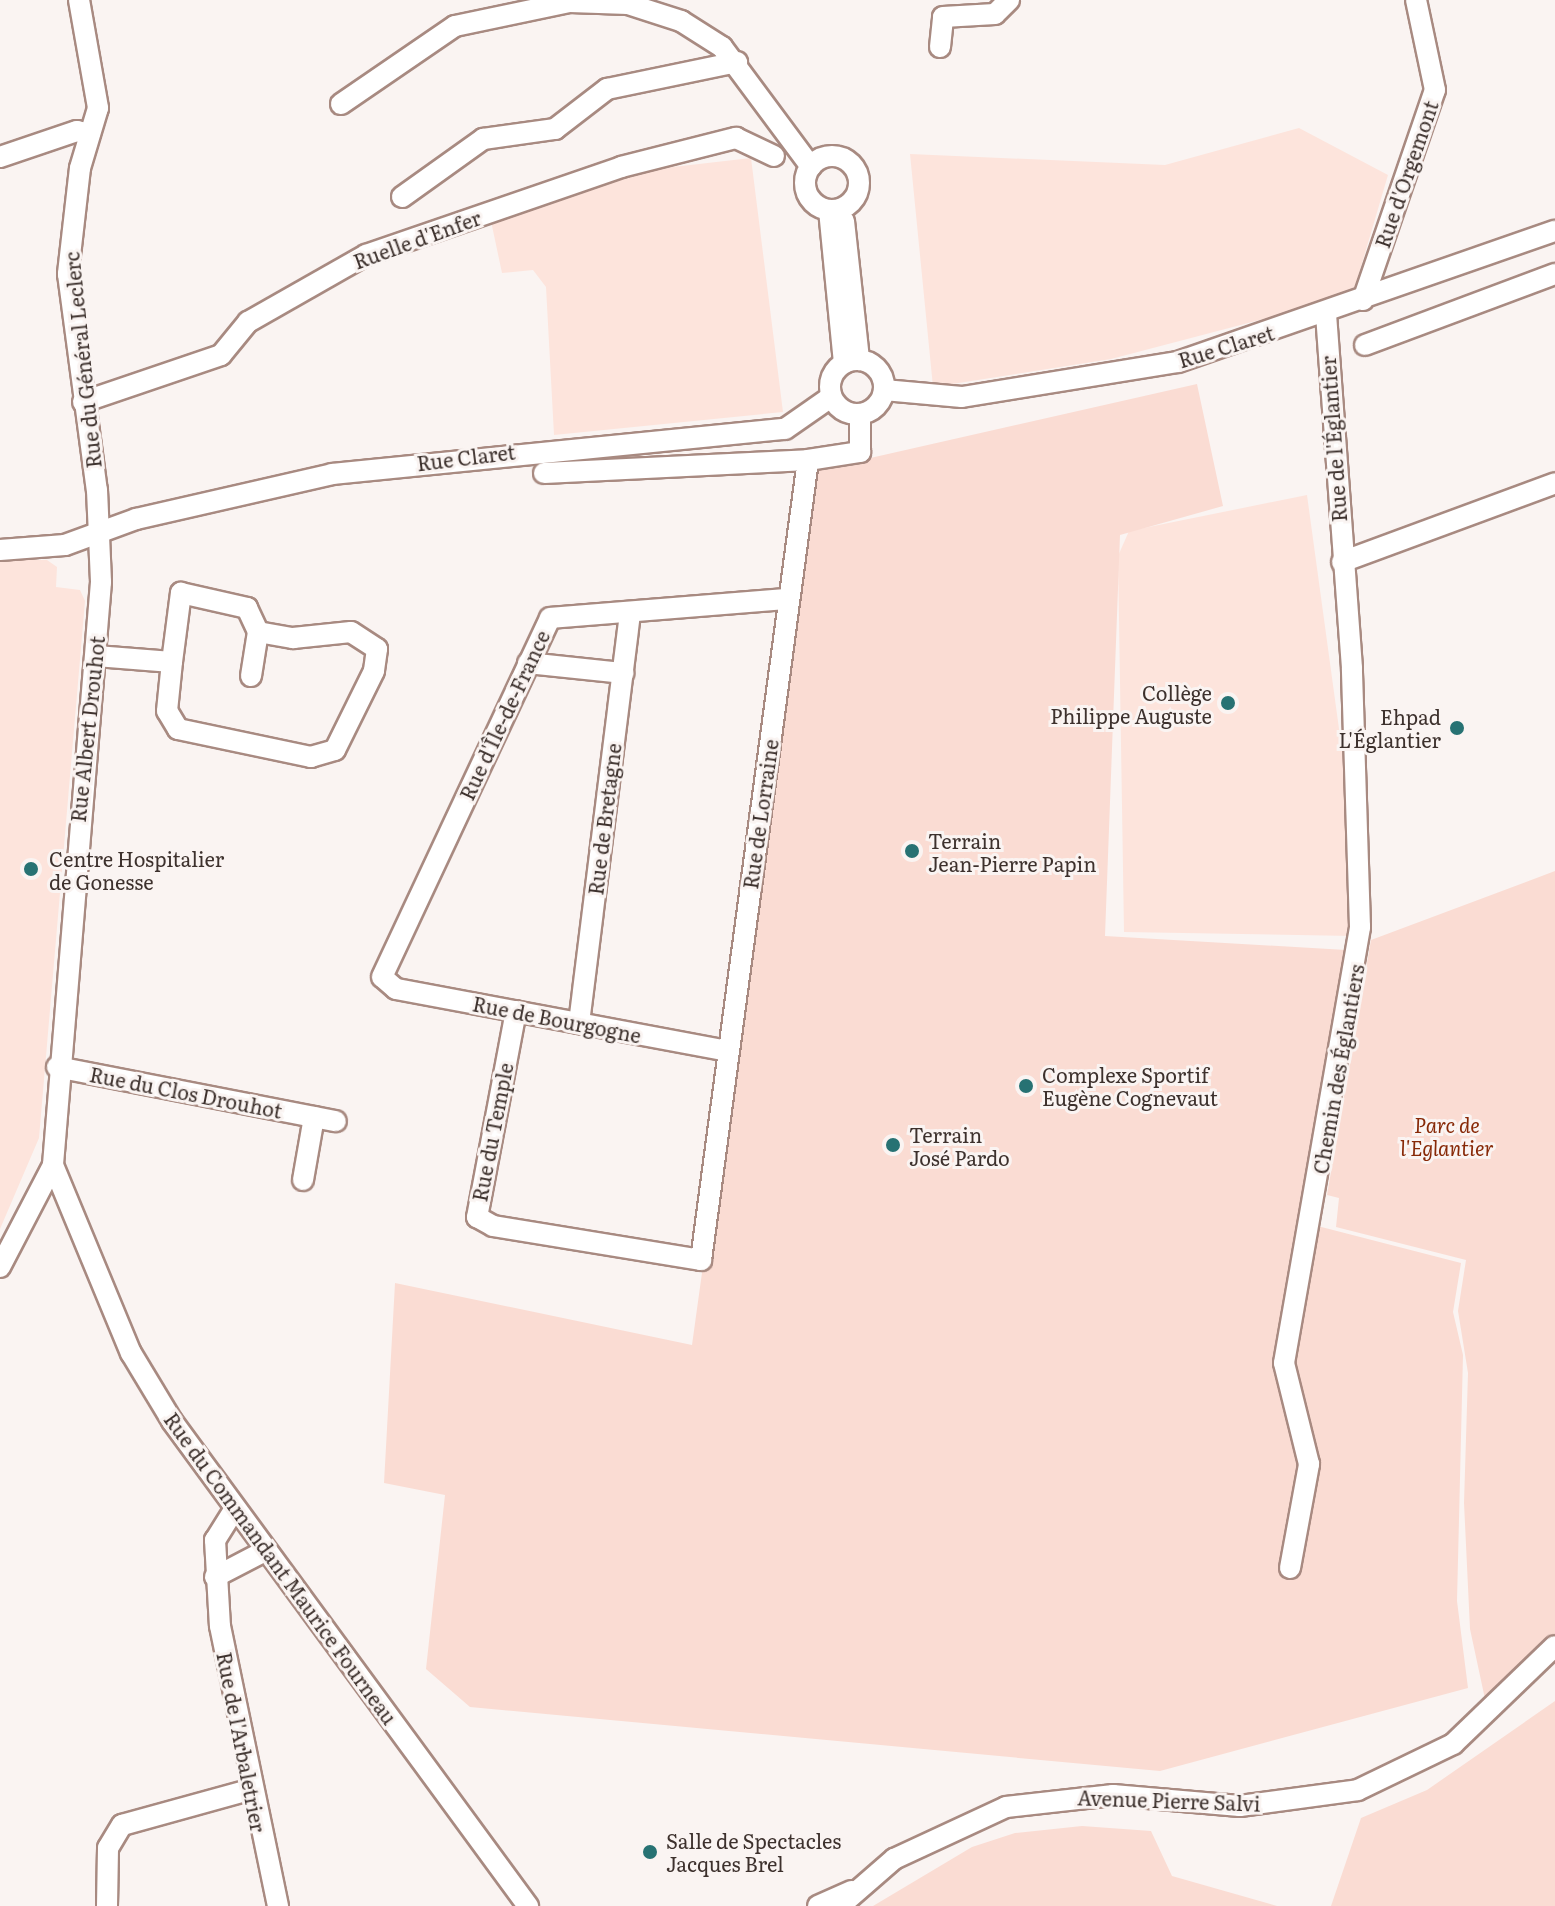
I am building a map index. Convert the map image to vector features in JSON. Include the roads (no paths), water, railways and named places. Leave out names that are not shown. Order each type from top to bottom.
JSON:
[{"type":"street","name":"Rue du Général Leclerc","points":[[79,0],[98,108],[90,134],[69,244],[99,533]]},
{"type":"street","points":[[341,104],[455,26],[597,0],[681,21],[737,62],[811,167],[807,193],[836,209]]},
{"type":"street","points":[[940,47],[943,17],[995,14],[1009,0]]},
{"type":"street","name":"Rue d'Orgemont","points":[[1363,300],[1435,90],[1416,0]]},
{"type":"street","points":[[402,197],[483,139],[555,129],[607,89],[737,62]]},
{"type":"street","points":[[0,157],[77,131],[90,134]]},
{"type":"street","name":"Ruelle d'Enfer","points":[[83,402],[221,355],[248,322],[366,255],[621,167],[736,138],[774,156]]},
{"type":"street","points":[[811,167],[833,156],[855,168],[858,192],[836,209]]},
{"type":"street","points":[[836,209],[852,362]]},
{"type":"street","name":"Rue Claret","points":[[884,390],[962,397],[1155,366],[1326,315],[1555,231]]},
{"type":"street","points":[[1365,345],[1555,274]]},
{"type":"street","name":"Rue de l'Églantier","points":[[1326,315],[1342,562]]},
{"type":"street","points":[[544,473],[808,460],[860,452],[860,415],[884,390],[879,371],[852,362]]},
{"type":"street","points":[[852,362],[831,379],[831,397],[860,415]]},
{"type":"street","name":"Rue Claret","points":[[0,550],[65,545],[99,533],[332,474],[785,429],[831,397]]},
{"type":"street","name":"Rue de Lorraine","points":[[701,1260],[808,460]]},
{"type":"street","points":[[1342,562],[1555,483]]},
{"type":"street","name":"Rue Albert Drouhot","points":[[53,1165],[57,1067],[96,656],[99,533]]},
{"type":"street","name":"Chemin des Églantiers","points":[[1290,1568],[1309,1464],[1284,1363],[1359,942],[1352,668],[1342,562]]},
{"type":"street","points":[[251,676],[258,632],[247,608],[181,593],[167,711],[178,729],[325,756],[374,671],[377,649],[351,632],[293,638],[258,632]]},
{"type":"street","name":"Rue d'Île-de-France","points":[[386,985],[392,952],[550,618],[788,599]]},
{"type":"street","name":"Rue de Bretagne","points":[[579,1023],[630,614]]},
{"type":"street","points":[[96,656],[172,662]]},
{"type":"street","points":[[528,663],[623,673]]},
{"type":"street","name":"Rue de Bourgogne","points":[[386,985],[728,1051]]},
{"type":"street","name":"Rue du Temple","points":[[516,1011],[477,1217],[493,1226],[701,1260]]},
{"type":"street","name":"Rue du Clos Drouhot","points":[[57,1067],[336,1121]]},
{"type":"street","points":[[303,1180],[314,1117]]},
{"type":"street","points":[[0,1267],[53,1165]]},
{"type":"street","name":"Rue du Commandant Maurice Fourneau","points":[[53,1165],[131,1353],[234,1510],[528,1906]]},
{"type":"street","name":"Rue de l'Arbaletrier","points":[[234,1510],[215,1540],[215,1577],[249,1790],[278,1906]]},
{"type":"street","points":[[215,1577],[265,1551]]},
{"type":"street","name":"Avenue Pierre Salvi","points":[[818,1906],[846,1899],[941,1833],[1040,1799],[1113,1795],[1240,1806],[1358,1790],[1453,1744],[1555,1646]]},
{"type":"street","points":[[107,1906],[108,1848],[122,1825],[249,1790]]},
{"type":"place","name":"Collège Philippe Auguste","points":[[1228,703]]},
{"type":"place","name":"Ehpad L'Églantier","points":[[1457,728]]},
{"type":"place","name":"Terrain Jean-Pierre Papin","points":[[912,851]]},
{"type":"place","name":"Centre Hospitalier de Gonesse","points":[[31,869]]},
{"type":"place","name":"Complexe Sportif Eugène Cognevaut","points":[[1026,1086]]},
{"type":"place","name":"Terrain José Pardo","points":[[893,1145]]},
{"type":"place","name":"Salle de Spectacles Jacques Brel","points":[[650,1852]]},
{"type":"park label","name":"Parc de l'Eglantier","points":[[1447,1136]]}]
